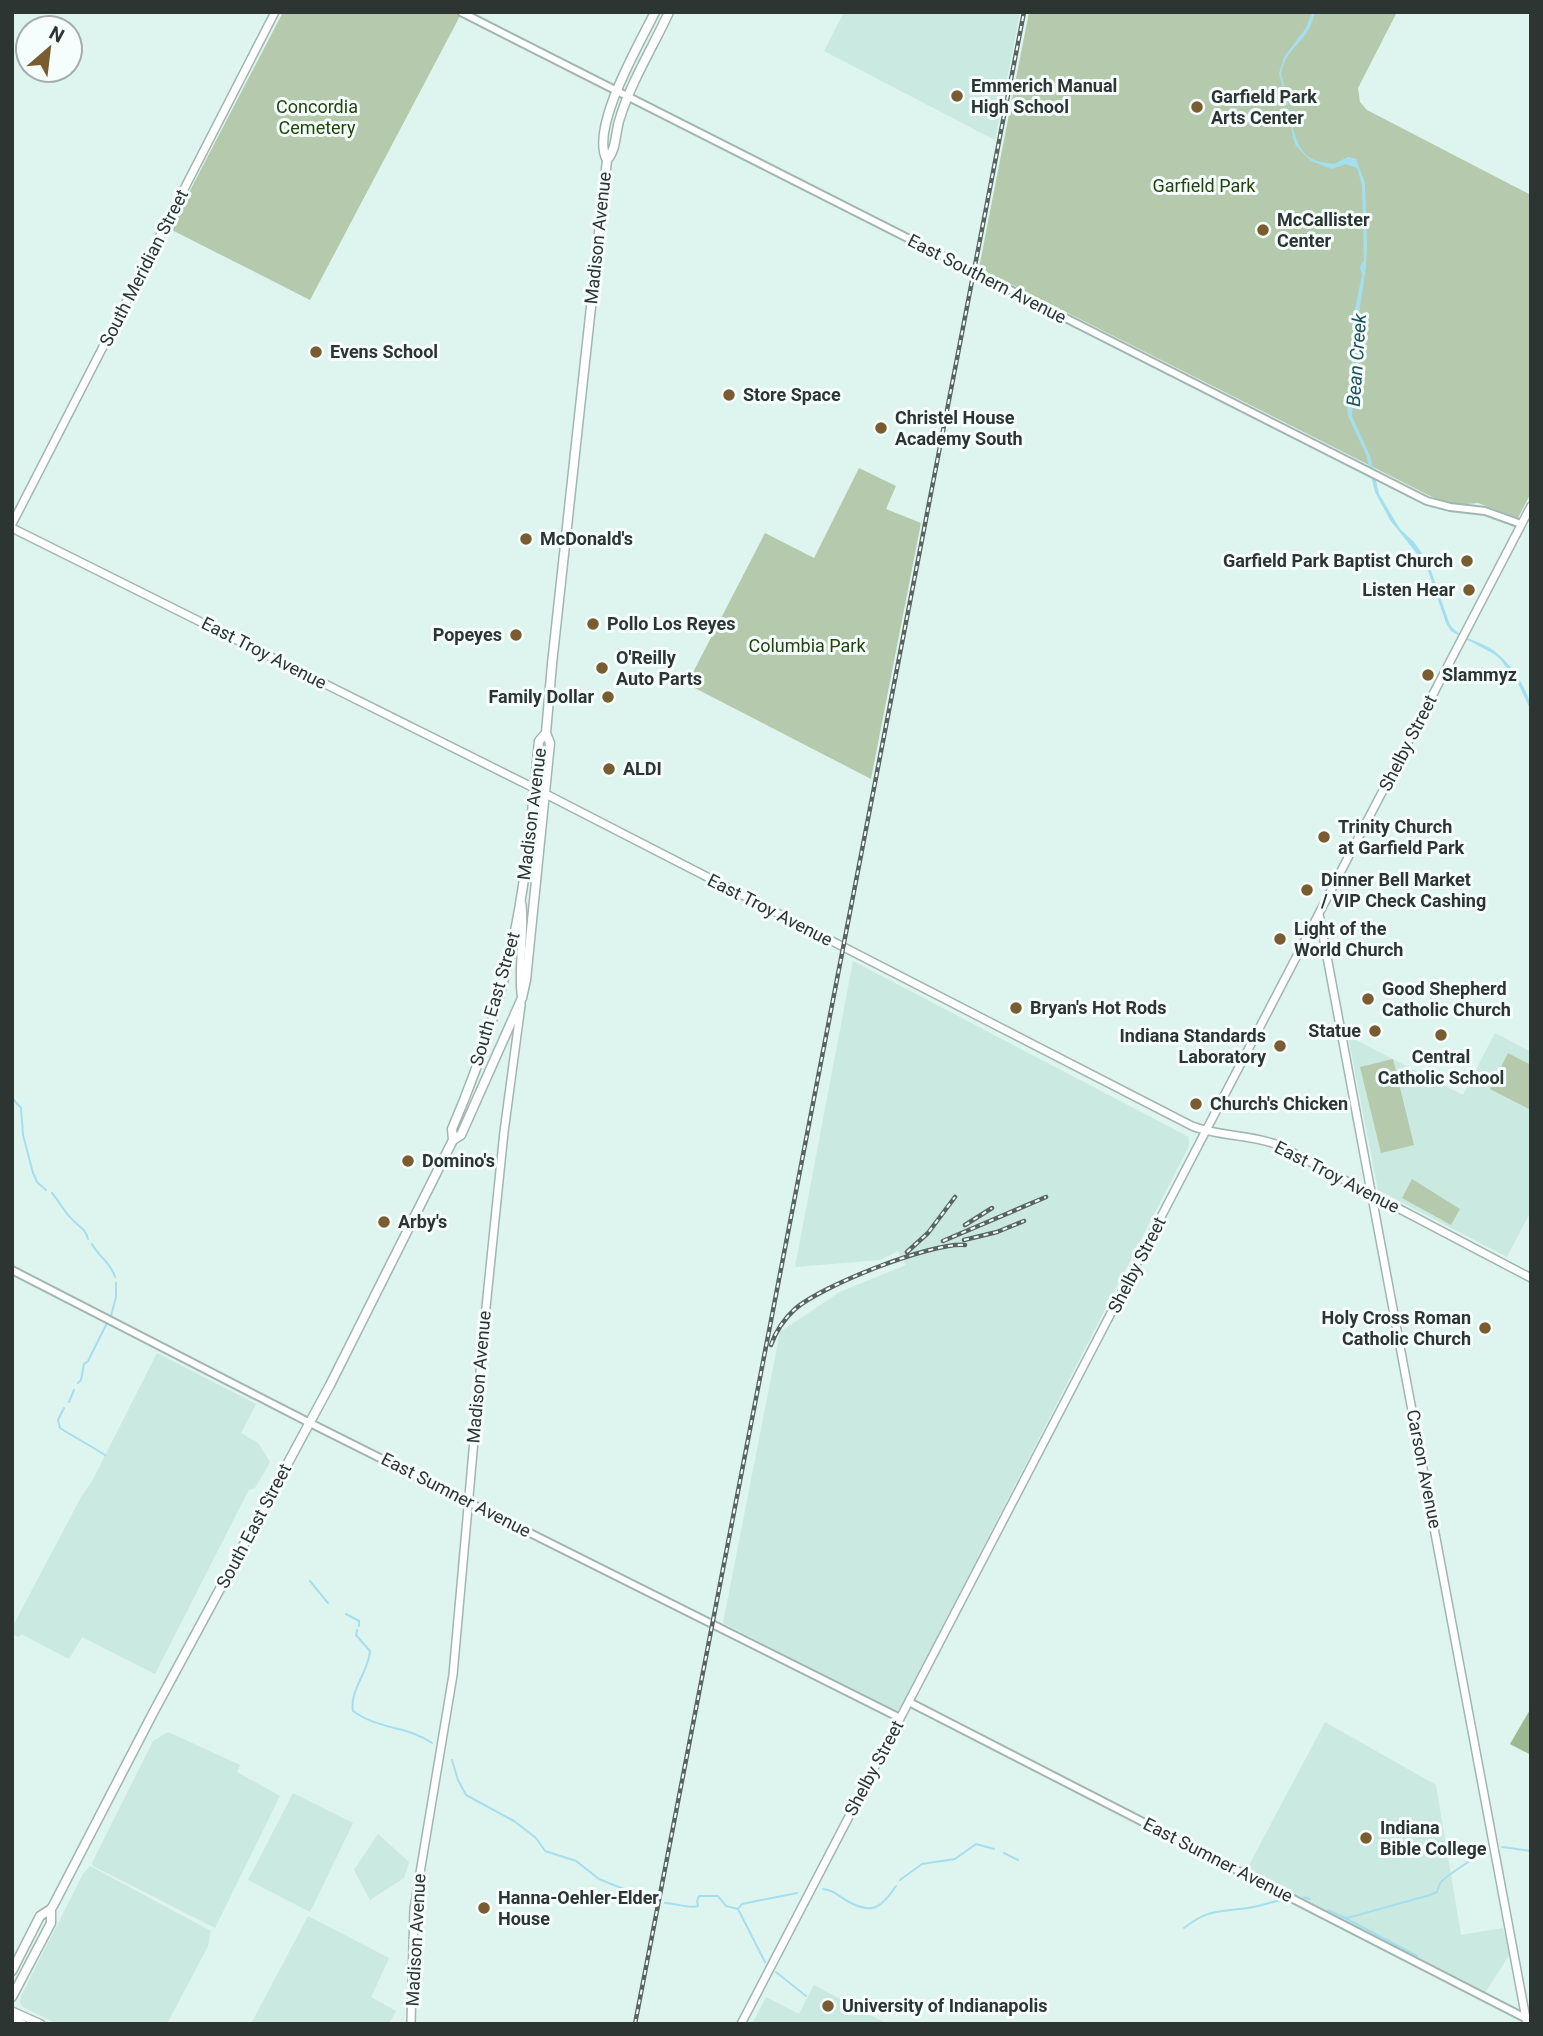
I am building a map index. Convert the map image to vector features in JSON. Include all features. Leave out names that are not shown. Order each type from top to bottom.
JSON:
[{"type":"main road","name":"South Meridian Street","points":[[12,526],[275,12]]},
{"type":"main road","name":"Madison Avenue","points":[[607,160],[602,151],[608,113],[655,12]]},
{"type":"main road","name":"Madison Avenue","points":[[526,980],[546,794],[550,743],[546,733],[607,160],[613,153],[620,118],[628,98],[669,12]]},
{"type":"main road","name":"Shelby Street","points":[[741,2024],[1531,506]]},
{"type":"main road","name":"East Troy Avenue","points":[[12,526],[546,794],[1192,1126],[1265,1140],[1531,1278]]},
{"type":"main road","name":"Madison Avenue","points":[[411,2024],[414,1909],[453,1675],[474,1427],[504,1132],[522,998],[519,975],[524,923],[522,897],[539,741],[546,733]]},
{"type":"main road","name":"South East Street","points":[[453,1140],[452,1129],[497,1004],[522,897]]},
{"type":"main road","name":"Carson Avenue","points":[[1319,914],[1443,1562],[1450,1614],[1527,2021]]},
{"type":"main road","name":"South East Street","points":[[12,1997],[51,1923],[51,1909],[153,1713],[310,1423],[453,1140],[461,1135],[522,998],[526,980]]},
{"type":"main road","name":"South East Street","points":[[12,1970],[40,1916],[51,1909]]},
{"type":"main road","points":[[12,2011],[41,2024]]},
{"type":"main road","points":[[12,2018],[23,2024]]},
{"type":"street","name":"East Southern Avenue","points":[[460,12],[1366,470],[1435,503],[1485,511],[1521,524]]},
{"type":"street","name":"East Sumner Avenue","points":[[12,1270],[310,1423],[900,1718]]},
{"type":"street","name":"East Sumner Avenue","points":[[909,1702],[1527,2021]]},
{"type":"shaded area","name":"Emmerich Manual High School","points":[[844,12],[1020,12],[995,140],[824,51]]},
{"type":"shaded area","points":[[853,961],[1189,1137],[1189,1146],[900,1709],[895,1712],[723,1623],[780,1332],[840,1292],[906,1265],[898,1251],[880,1260],[795,1267]]},
{"type":"shaded area","points":[[1495,1033],[1531,1052],[1531,1211],[1507,1257],[1378,1190],[1348,1036],[1463,1095]]},
{"type":"shaded area","points":[[157,1353],[256,1404],[241,1433],[258,1443],[270,1462],[255,1488],[249,1490],[155,1674],[82,1637],[69,1659],[21,1634],[19,1637],[12,1634],[12,1628],[91,1483]]},
{"type":"shaded area","points":[[1325,1722],[1436,1785],[1461,1935],[1503,1928],[1510,1954],[1485,1993],[1247,1869]]},
{"type":"shaded area","points":[[168,1732],[240,1765],[237,1772],[280,1796],[215,1928],[93,1866],[92,1863],[153,1741]]},
{"type":"shaded area","points":[[293,1793],[353,1823],[310,1912],[248,1880]]},
{"type":"shaded area","points":[[378,1834],[409,1862],[404,1878],[370,1900],[354,1870]]},
{"type":"shaded area","points":[[90,1866],[211,1931],[208,1946],[167,2024],[57,2024],[20,2003],[21,1996],[83,1874]]},
{"type":"shaded area","points":[[308,1916],[389,1958],[371,1997],[396,2011],[389,2024],[251,2024]]},
{"type":"shaded area","name":"University of Indianapolis","points":[[814,1985],[887,2024],[752,2024],[766,1997],[799,2014]]},
{"type":"green space","name":"Concordia Cemetery","points":[[283,12],[452,12],[460,16],[310,300],[170,229]]},
{"type":"green space","name":"Garfield Park","points":[[1029,12],[1397,12],[1358,88],[1360,102],[1367,110],[1531,195],[1531,493],[1518,518],[1478,503],[1458,505],[1436,499],[979,268]]},
{"type":"green space","name":"Columbia Park","points":[[859,468],[896,486],[886,509],[921,523],[871,779],[687,684],[765,533],[814,558]]},
{"type":"green space","points":[[1508,1053],[1531,1065],[1531,1110],[1490,1089]]},
{"type":"green space","points":[[1393,1059],[1414,1145],[1381,1153],[1360,1067]]},
{"type":"green space","points":[[1412,1179],[1460,1209],[1451,1225],[1402,1198]]},
{"type":"green space","points":[[1531,1708],[1531,1755],[1510,1744]]},
{"type":"water","name":"Bean Creek","points":[[1312,12],[1315,12],[1310,27],[1288,56],[1281,75],[1294,133],[1304,153],[1314,160],[1334,164],[1348,157],[1356,159],[1365,183],[1366,267],[1355,340],[1352,416],[1370,456],[1379,494],[1400,529],[1414,542],[1428,562],[1450,625],[1458,633],[1488,647],[1502,658],[1522,684],[1531,711],[1517,681],[1500,659],[1451,631],[1446,623],[1426,565],[1390,520],[1375,492],[1366,454],[1348,416],[1353,319],[1362,275],[1360,267],[1364,260],[1362,185],[1357,168],[1346,164],[1332,169],[1311,161],[1296,146],[1279,73],[1284,57],[1306,28]]},
{"type":"waterway","points":[[12,1098],[21,1108],[23,1135],[33,1173],[37,1182],[46,1190]]},
{"type":"waterway","points":[[52,1193],[88,1239]]},
{"type":"waterway","points":[[92,1244],[115,1277]]},
{"type":"waterway","points":[[111,1316],[116,1283]]},
{"type":"waterway","points":[[78,1383],[84,1364],[107,1323]]},
{"type":"waterway","points":[[69,1402],[74,1390]]},
{"type":"waterway","points":[[64,1408],[58,1420],[60,1428],[105,1455]]},
{"type":"waterway","points":[[310,1581],[328,1603]]},
{"type":"waterway","points":[[346,1614],[359,1621],[359,1626]]},
{"type":"waterway","points":[[357,1630],[356,1635],[370,1651],[356,1688],[353,1711],[373,1722],[413,1734],[432,1743]]},
{"type":"waterway","points":[[452,1760],[466,1795],[514,1821],[536,1838],[545,1851],[576,1861],[599,1879],[651,1900]]},
{"type":"waterway","points":[[900,1880],[922,1864],[955,1859],[976,1844],[994,1849]]},
{"type":"waterway","points":[[1502,1847],[1531,1851]]},
{"type":"waterway","points":[[1328,1910],[1345,1918],[1430,1895],[1437,1892],[1441,1882],[1449,1875],[1487,1851]]},
{"type":"waterway","points":[[1004,1853],[1018,1860]]},
{"type":"waterway","points":[[823,1889],[834,1892],[857,1906],[871,1908],[881,1904],[896,1886]]},
{"type":"waterway","points":[[665,1903],[694,1907],[698,1906],[699,1896],[718,1896],[726,1906],[738,1909],[742,1904],[797,1893]]},
{"type":"waterway","points":[[1304,1897],[1310,1899]]},
{"type":"waterway","points":[[1184,1928],[1200,1917],[1214,1912],[1282,1900]]},
{"type":"waterway","points":[[739,1911],[765,1962]]},
{"type":"waterway","points":[[1347,1919],[1417,1956]]},
{"type":"waterway","points":[[776,1972],[806,1996]]},
{"type":"railway","points":[[635,2024],[1024,12]]},
{"type":"railway","points":[[907,1252],[928,1233],[955,1197]]},
{"type":"railway","points":[[943,1241],[1046,1197]]},
{"type":"railway","points":[[965,1225],[992,1208]]},
{"type":"railway","points":[[964,1240],[997,1232],[1024,1221]]},
{"type":"railway","points":[[771,1345],[781,1325],[795,1309],[828,1289],[903,1258],[928,1250],[965,1245]]},
{"type":"place","name":"Emmerich Manual High School","points":[[957,96]]},
{"type":"place","name":"Garfield Park Arts Center","points":[[1197,107]]},
{"type":"place","name":"McCallister Center","points":[[1263,230]]},
{"type":"place","name":"Evens School","points":[[316,352]]},
{"type":"place","name":"Store Space","points":[[729,395]]},
{"type":"place","name":"Christel House Academy South","points":[[881,428]]},
{"type":"place","name":"McDonald's","points":[[526,539]]},
{"type":"place","name":"Garfield Park Baptist Church","points":[[1467,561]]},
{"type":"place","name":"Listen Hear","points":[[1469,590]]},
{"type":"place","name":"Pollo Los Reyes","points":[[593,624]]},
{"type":"place","name":"Popeyes","points":[[516,635]]},
{"type":"place","name":"O'Reilly Auto Parts","points":[[602,668]]},
{"type":"place","name":"Slammyz","points":[[1428,675]]},
{"type":"place","name":"Family Dollar","points":[[608,697]]},
{"type":"place","name":"ALDI","points":[[609,769]]},
{"type":"place","name":"Trinity Church at Garfield Park","points":[[1324,837]]},
{"type":"place","name":"Dinner Bell Market / VIP Check Cashing","points":[[1307,890]]},
{"type":"place","name":"Light of the World Church","points":[[1280,939]]},
{"type":"place","name":"Good Shepherd Catholic Church","points":[[1368,999]]},
{"type":"place","name":"Bryan's Hot Rods","points":[[1016,1008]]},
{"type":"place","name":"Statue","points":[[1375,1031]]},
{"type":"place","name":"Central Catholic School","points":[[1441,1035]]},
{"type":"place","name":"Indiana Standards Laboratory","points":[[1280,1046]]},
{"type":"place","name":"Church's Chicken","points":[[1196,1104]]},
{"type":"place","name":"Domino's","points":[[408,1161]]},
{"type":"place","name":"Arby's","points":[[384,1222]]},
{"type":"place","name":"Holy Cross Roman Catholic Church","points":[[1485,1328]]},
{"type":"place","name":"Indiana Bible College","points":[[1366,1838]]},
{"type":"place","name":"Hanna-Oehler-Elder House","points":[[484,1908]]},
{"type":"place","name":"University of Indianapolis","points":[[828,2006]]}]
